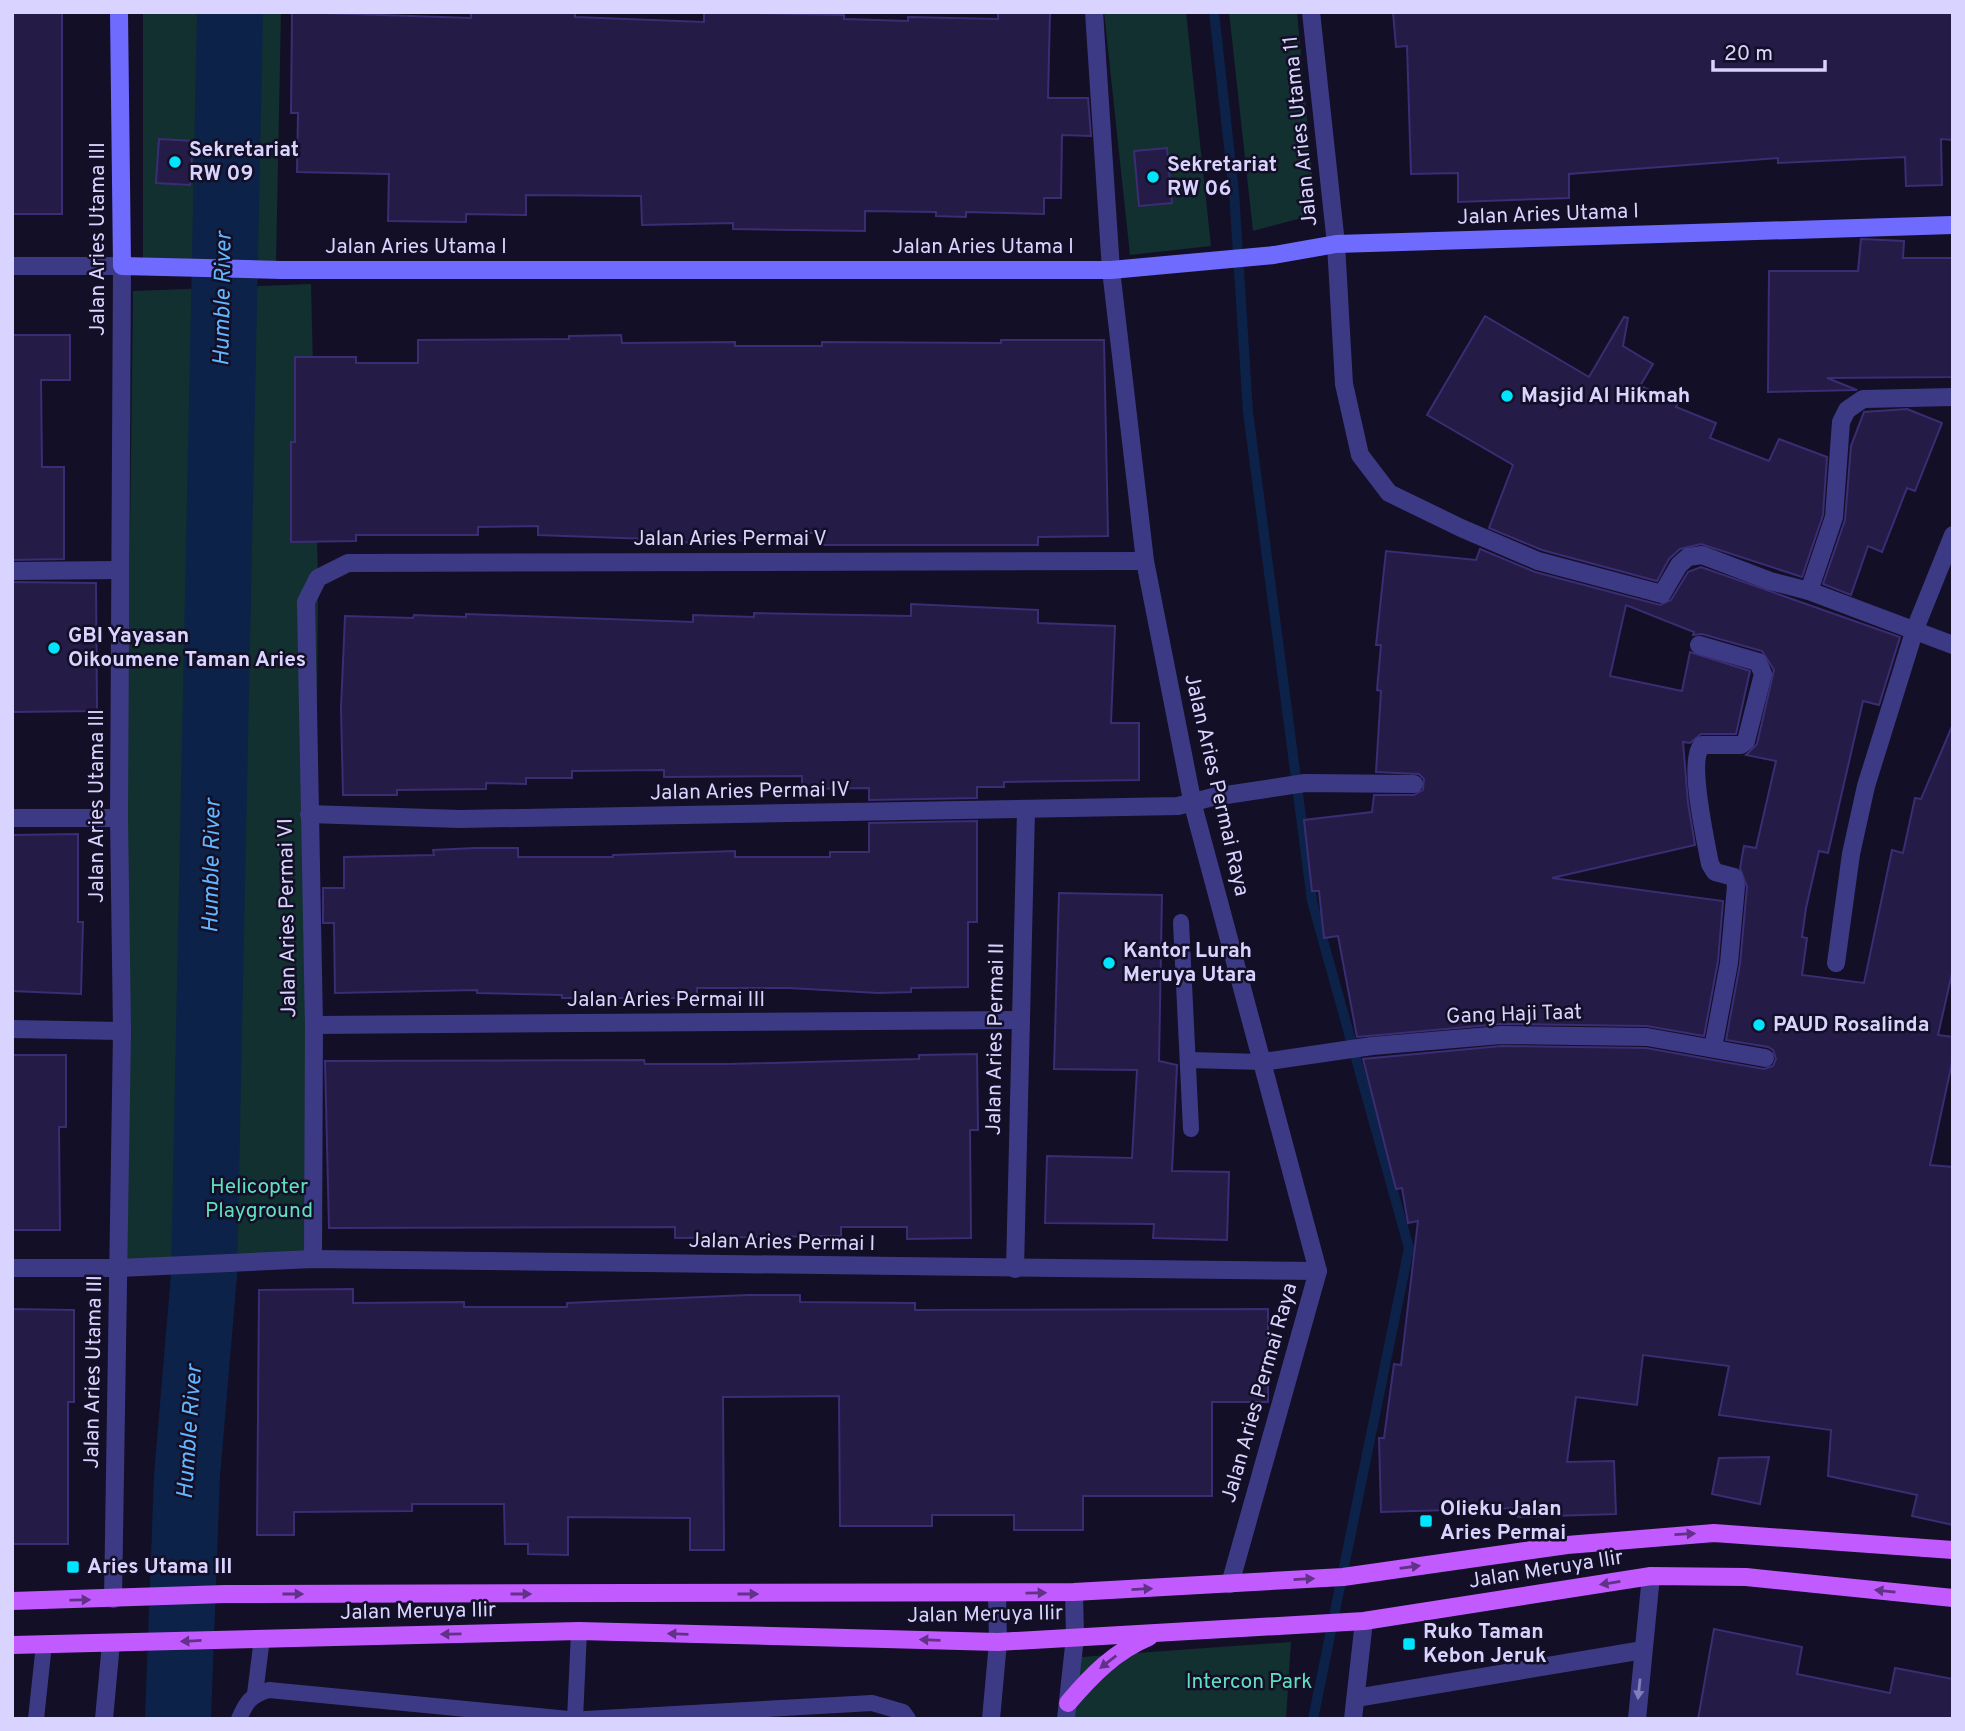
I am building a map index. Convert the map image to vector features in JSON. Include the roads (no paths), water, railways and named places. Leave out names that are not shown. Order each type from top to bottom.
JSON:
[{"type":"main road","name":"Jalan Meruya Ilir","points":[[12,1601],[225,1594],[1074,1592],[1343,1577],[1567,1545],[1714,1533],[1953,1550]]},
{"type":"main road","name":"Jalan Meruya Ilir","points":[[12,1645],[579,1631],[998,1642],[1364,1621],[1651,1576],[1746,1577],[1953,1598]]},
{"type":"main road","points":[[1067,1711],[1093,1674],[1121,1652],[1159,1633]]},
{"type":"street","name":"Jalan Aries Utama III","points":[[113,1599],[122,1031],[119,818],[122,266],[119,12]]},
{"type":"street","name":"Jalan Aries Permai Raya","points":[[1094,12],[1111,270],[1145,561],[1193,805],[1318,1271],[1230,1584]]},
{"type":"street","name":"Jalan Aries Utama 11","points":[[1311,12],[1336,244],[1344,384],[1360,455],[1390,493],[1538,561],[1662,594],[1679,565],[1688,557],[1702,555],[1770,581],[1809,592]]},
{"type":"street","name":"Jalan Aries Utama I","points":[[12,266],[122,266],[172,270],[1111,270],[1274,255],[1336,244],[1953,225]]},
{"type":"street","points":[[1953,397],[1863,399],[1847,410],[1841,422],[1834,517],[1809,592],[1953,645]]},
{"type":"street","points":[[1836,963],[1851,854],[1866,786],[1915,629],[1953,535]]},
{"type":"street","name":"Jalan Aries Permai V","points":[[318,578],[348,563],[1145,561]]},
{"type":"street","points":[[12,571],[120,570]]},
{"type":"street","name":"Jalan Aries Permai VI","points":[[313,1259],[314,1025],[306,602],[318,578]]},
{"type":"street","points":[[1699,645],[1758,662],[1763,674],[1746,741],[1741,745],[1702,745],[1697,756],[1696,773],[1710,864],[1715,872],[1734,877],[1735,886],[1729,963],[1713,1048]]},
{"type":"street","points":[[1193,805],[1213,797],[1305,783],[1414,784]]},
{"type":"street","name":"Jalan Aries Permai IV","points":[[309,814],[460,819],[1193,805]]},
{"type":"street","name":"Jalan Aries Permai II","points":[[1015,1269],[1026,810]]},
{"type":"street","points":[[12,818],[119,818]]},
{"type":"street","name":"Jalan Aries Permai III","points":[[314,1025],[1019,1020]]},
{"type":"street","points":[[12,1029],[122,1031]]},
{"type":"street","name":"Gang Haji Taat","points":[[1263,1062],[1372,1046],[1501,1035],[1647,1037],[1765,1058]]},
{"type":"street","name":"Jalan Aries Permai I","points":[[12,1268],[119,1268],[313,1259],[1318,1271]]},
{"type":"street","points":[[1636,1719],[1651,1576]]},
{"type":"street","points":[[1067,1711],[1075,1637],[1074,1592]]},
{"type":"street","points":[[991,1719],[998,1642],[997,1594]]},
{"type":"street","points":[[1353,1719],[1364,1621]]},
{"type":"street","points":[[104,1719],[111,1643]]},
{"type":"street","points":[[1356,1698],[1643,1650]]},
{"type":"lane","points":[[1181,922],[1191,1129]]},
{"type":"lane","points":[[1189,1060],[1263,1062]]},
{"type":"lane","points":[[575,1719],[579,1631]]},
{"type":"lane","points":[[255,1694],[262,1638]]},
{"type":"lane","points":[[36,1719],[44,1644]]},
{"type":"lane","points":[[239,1719],[245,1703],[255,1694],[269,1690],[569,1719]]},
{"type":"lane","points":[[585,1719],[872,1703],[903,1712],[908,1719]]},
{"type":"waterway","name":"Humble River","points":[[178,1719],[187,1476],[204,1275],[230,12]]},
{"type":"waterway","points":[[1214,12],[1234,192],[1248,412],[1312,901],[1409,1248],[1313,1719]]},
{"type":"place","name":"Sekretariat RW 09","points":[[175,162]]},
{"type":"place","name":"Sekretariat RW 06","points":[[1153,177]]},
{"type":"place","name":"Masjid Al Hikmah","points":[[1507,396]]},
{"type":"place","name":"GBI Yayasan Oikoumene Taman Aries","points":[[54,648]]},
{"type":"place","name":"Kantor Lurah Meruya Utara","points":[[1109,963]]},
{"type":"place","name":"PAUD Rosalinda","points":[[1759,1025]]},
{"type":"place","name":"Olieku Jalan Aries Permai","points":[[1426,1521]]},
{"type":"place","name":"Aries Utama III","points":[[73,1567]]},
{"type":"place","name":"Ruko Taman Kebon Jeruk","points":[[1409,1644]]},
{"type":"park label","name":"Helicopter Playground","points":[[259,1199]]},
{"type":"park label","name":"Intercon Park","points":[[1249,1682]]}]
